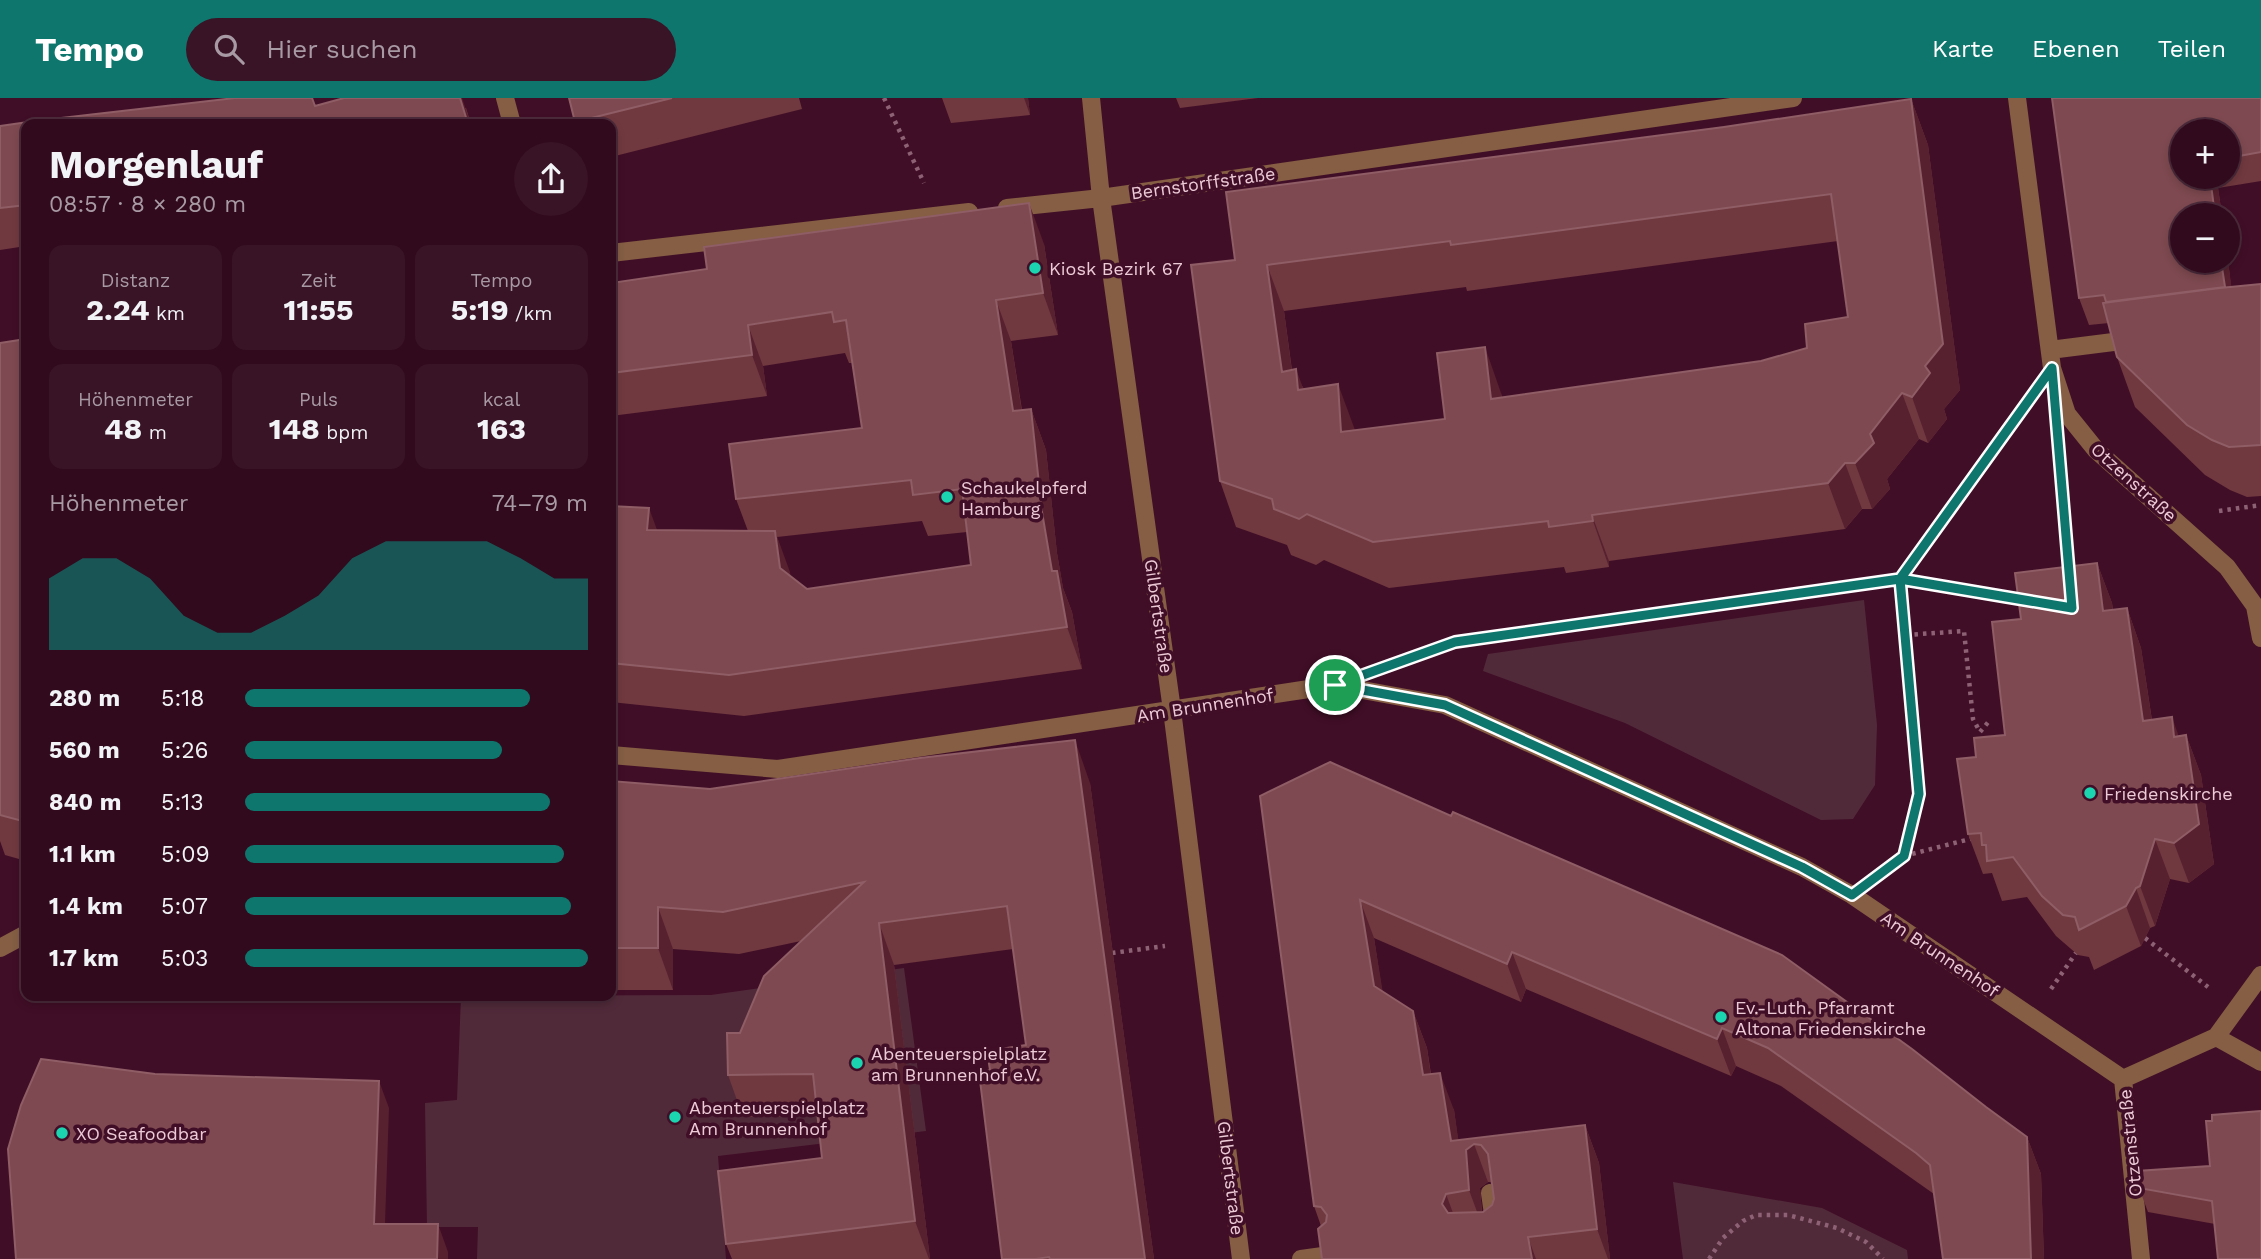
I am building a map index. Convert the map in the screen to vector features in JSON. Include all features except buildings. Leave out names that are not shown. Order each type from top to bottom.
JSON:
[{"type":"street","points":[[505,98],[511,119]]},
{"type":"street","name":"Gilbertstraße","points":[[1091,98],[1101,198],[1172,710],[1241,1259]]},
{"type":"street","name":"Bernstorffstraße","points":[[616,252],[1101,198],[1793,98]]},
{"type":"street","name":"Otzenstraße","points":[[2017,98],[2051,359],[2067,414],[2096,450],[2227,567],[2255,606],[2261,638]]},
{"type":"street","points":[[2051,359],[2155,336]]},
{"type":"street","name":"Am Brunnenhof","points":[[616,754],[778,769],[1335,685],[1445,705],[1802,867],[1852,895],[2123,1079]]},
{"type":"street","points":[[0,948],[21,937]]},
{"type":"street","name":"Otzenstraße","points":[[2141,1259],[2123,1079],[2216,1037],[2261,975]]},
{"type":"street","points":[[2216,1037],[2261,1062]]},
{"type":"street","points":[[1477,1240],[1496,1238],[1490,1193]]},
{"type":"street","points":[[1301,1259],[1330,1255]]},
{"type":"path","points":[[884,98],[940,215]]},
{"type":"path","points":[[1904,856],[1919,794],[1900,579],[2051,359]]},
{"type":"path","points":[[2060,461],[2070,581]]},
{"type":"path","points":[[1395,663],[1455,642],[1900,579],[2032,601]]},
{"type":"path","points":[[1906,635],[1964,631],[1973,719],[1987,741]]},
{"type":"path","points":[[1980,732],[1990,720]]},
{"type":"path","points":[[1852,895],[1904,856],[1982,837]]},
{"type":"path","points":[[2145,939],[2237,1009]]},
{"type":"path","points":[[1112,953],[1201,941]]},
{"type":"path","points":[[2060,976],[2078,949]]},
{"type":"path","points":[[1709,1259],[1723,1238],[1743,1221],[1756,1215],[1788,1215],[1837,1228],[1866,1242],[1883,1259]]},
{"type":"shaded area","points":[[1864,600],[1877,725],[1875,785],[1853,819],[1821,820],[1625,723],[1483,671],[1488,654]]},
{"type":"shaded area","name":"Abenteuerspielplatz Am Brunnenhof","points":[[904,968],[926,1131],[718,1156],[726,1259],[477,1259],[478,1227],[427,1227],[425,1103],[457,1100],[461,1001],[616,1001],[616,995],[711,995]]},
{"type":"shaded area","points":[[1673,1182],[1822,1208],[1907,1250],[1908,1259],[1683,1259]]},
{"type":"place","name":"Kiosk Bezirk 67","points":[[1035,268]]},
{"type":"place","name":"Schaukelpferd Hamburg","points":[[947,497]]},
{"type":"place","name":"Friedenskirche","points":[[2090,793]]},
{"type":"place","name":"Ev.-Luth. Pfarramt Altona Friedenskirche","points":[[1721,1017]]},
{"type":"place","name":"Abenteuerspielplatz am Brunnenhof e.V.","points":[[857,1063]]},
{"type":"place","name":"Abenteuerspielplatz Am Brunnenhof","points":[[675,1117]]},
{"type":"place","name":"XO Seafoodbar","points":[[62,1133]]},
{"type":"route","points":[[1335,685],[1445,705],[1802,867],[1852,895],[1904,856],[1919,794],[1900,579],[2072,608],[2052,368],[1900,579],[1455,642],[1335,685]]}]
